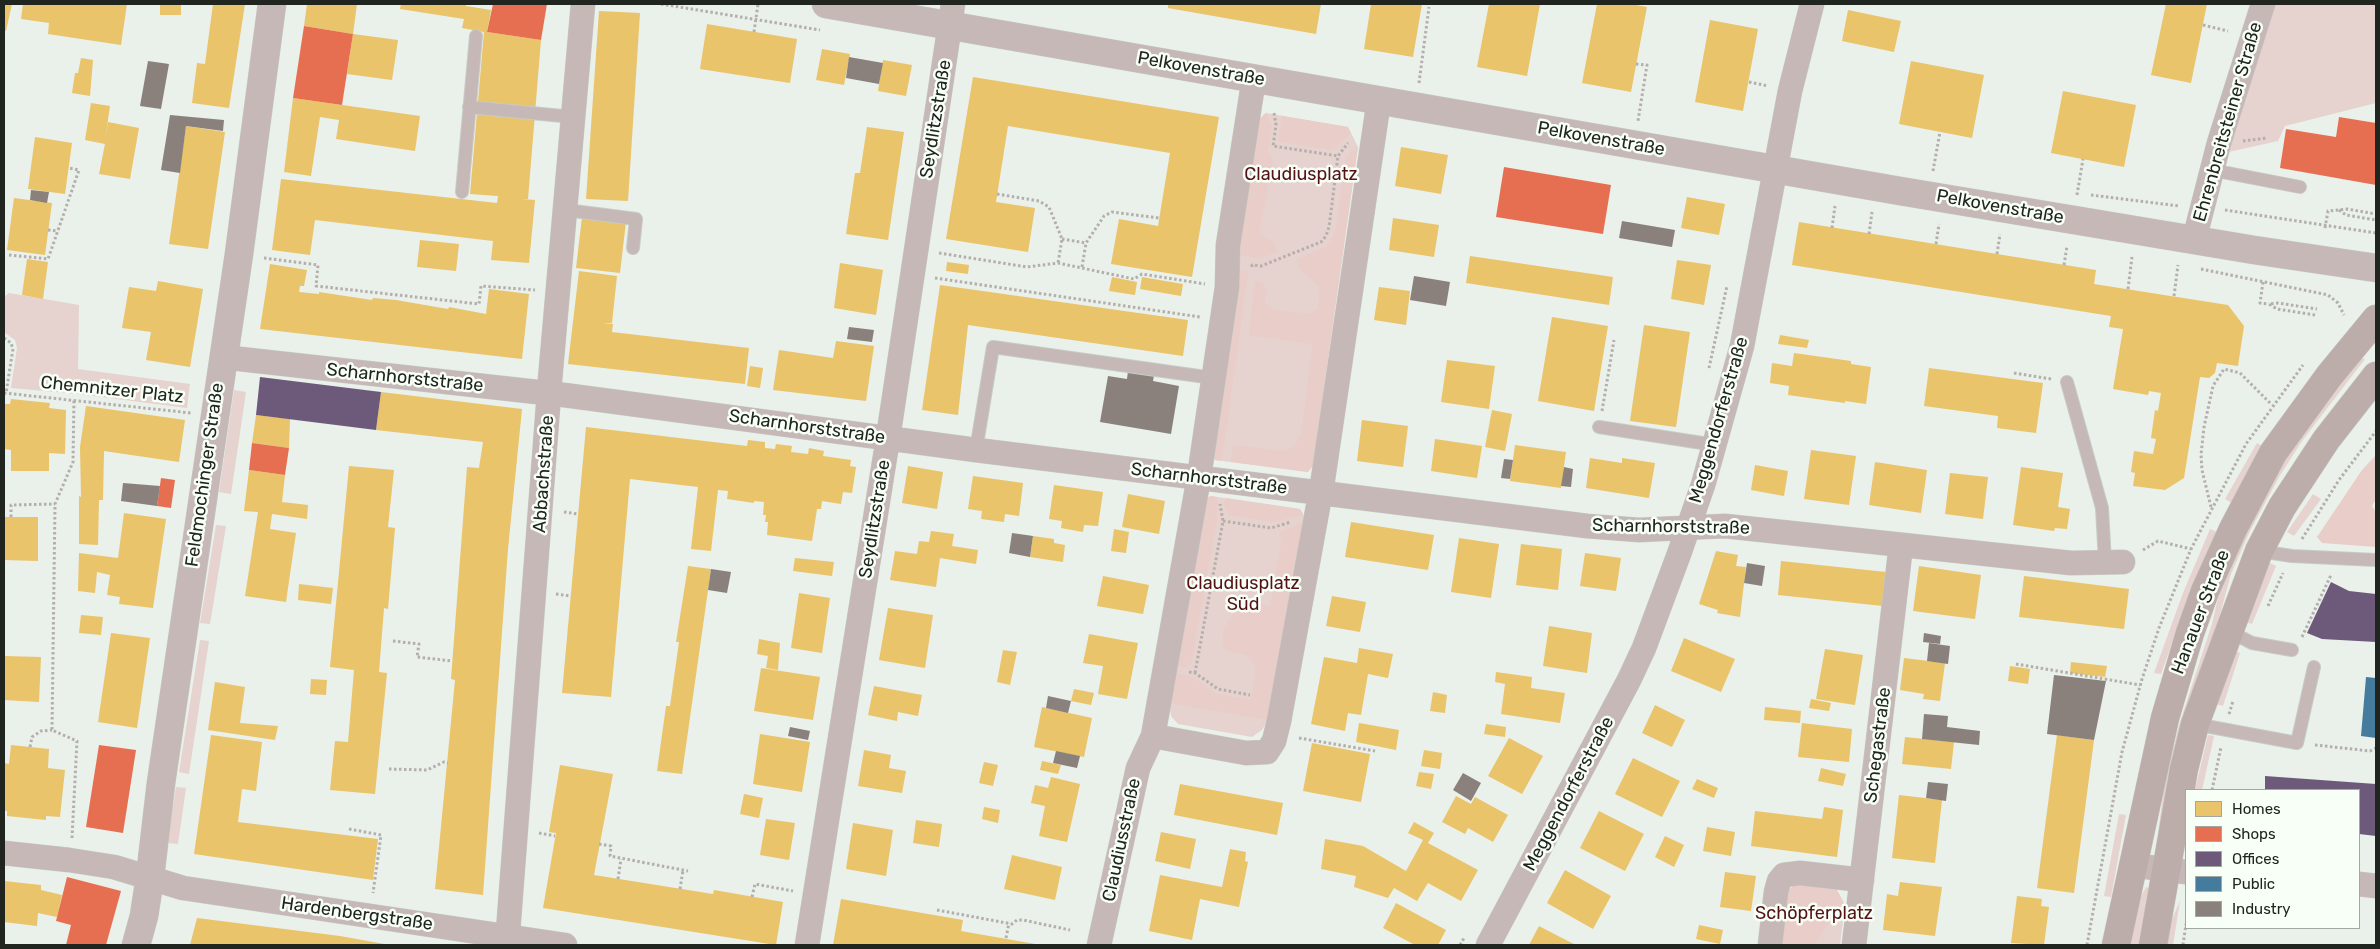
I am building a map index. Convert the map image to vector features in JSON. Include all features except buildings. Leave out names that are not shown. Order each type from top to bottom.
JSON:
[{"type":"main road","name":"Hanauer Straße","points":[[2116,945],[2171,694],[2205,591],[2233,529],[2273,453],[2329,376],[2376,319]]},
{"type":"main road","name":"Hanauer Straße","points":[[2153,945],[2176,871],[2184,769],[2195,724],[2259,551],[2282,507],[2326,440],[2376,376]]},
{"type":"street","name":"Feldmochinger Straße","points":[[136,945],[144,916],[150,877],[161,783],[222,357],[239,254],[272,4]]},
{"type":"street","name":"Abbachstraße","points":[[508,941],[558,293],[583,4]]},
{"type":"street","name":"Pelkovenstraße","points":[[826,4],[952,15],[1254,78],[2194,240],[2376,268]]},
{"type":"street","name":"Meggendorferstraße","points":[[1488,945],[1629,680],[1644,648],[1688,527],[1715,444],[1742,346],[1790,91],[1812,4]]},
{"type":"street","name":"Ehrenbreitsteiner Straße","points":[[2194,240],[2201,207],[2263,4]]},
{"type":"street","name":"Seydlitzstraße","points":[[808,945],[952,15]]},
{"type":"street","points":[[1254,78],[1228,244],[1227,287],[1199,477],[1153,736],[1255,754],[1267,752],[1272,747],[1280,721],[1319,500],[1379,100]]},
{"type":"street","name":"Scharnhorststraße","points":[[222,357],[550,393],[976,450],[1223,480],[1319,500],[1639,530],[1725,526],[2071,564],[2114,562]]},
{"type":"street","name":"Schegastraße","points":[[1854,945],[1901,545]]},
{"type":"street","name":"Claudiusstraße","points":[[1099,945],[1138,768],[1153,736]]},
{"type":"street","name":"Hardenbergstraße","points":[[4,853],[114,867],[183,888],[370,916],[508,941],[565,945]]},
{"type":"street","points":[[2132,865],[2176,871]]},
{"type":"street","points":[[1770,945],[1776,892],[1779,882],[1784,875],[1800,872],[1862,880]]},
{"type":"street","points":[[2360,884],[2376,886]]},
{"type":"lane","points":[[462,192],[476,36]]},
{"type":"lane","points":[[470,107],[573,117]]},
{"type":"lane","points":[[2212,170],[2300,187]]},
{"type":"lane","points":[[566,210],[636,219],[633,248]]},
{"type":"lane","points":[[976,450],[992,347],[1213,378]]},
{"type":"lane","points":[[2067,382],[2102,508],[2114,562]]},
{"type":"lane","points":[[1599,427],[1715,444]]},
{"type":"lane","points":[[2259,551],[2292,556],[2376,560]]},
{"type":"lane","points":[[2229,631],[2252,643],[2293,644]]},
{"type":"lane","points":[[2195,724],[2297,743],[2314,667]]},
{"type":"path","points":[[754,32],[758,4]]},
{"type":"path","points":[[1419,82],[1429,7]]},
{"type":"path","points":[[2203,25],[2228,31]]},
{"type":"path","points":[[1636,64],[1647,65],[1638,119]]},
{"type":"path","points":[[1251,274],[1252,265],[1261,266],[1321,242],[1330,227],[1338,156],[1273,146],[1276,125],[1274,109]]},
{"type":"path","points":[[1933,169],[1940,132]]},
{"type":"path","points":[[2077,193],[2083,159]]},
{"type":"path","points":[[9,254],[48,259],[79,170],[69,168]]},
{"type":"path","points":[[997,194],[1039,202],[1049,206],[1062,239],[1058,263]]},
{"type":"path","points":[[1832,228],[1836,201]]},
{"type":"path","points":[[2201,207],[2376,233]]},
{"type":"path","points":[[2325,226],[2328,211],[2347,209],[2376,214]]},
{"type":"path","points":[[2338,210],[2346,215],[2376,220]]},
{"type":"path","points":[[1082,266],[1086,243],[1097,224],[1112,212],[1159,218]]},
{"type":"path","points":[[1869,234],[1872,212]]},
{"type":"path","points":[[1936,244],[1939,224]]},
{"type":"path","points":[[48,230],[57,231]]},
{"type":"path","points":[[1997,254],[2000,234]]},
{"type":"path","points":[[1062,239],[1086,243]]},
{"type":"path","points":[[2064,265],[2067,246]]},
{"type":"path","points":[[916,249],[1027,267],[1058,263],[1082,266],[1102,274],[1134,279],[1142,274],[1227,287]]},
{"type":"path","points":[[239,254],[318,265],[316,286],[479,304],[481,286],[558,293]]},
{"type":"path","points":[[2128,289],[2132,257]]},
{"type":"path","points":[[2174,296],[2178,265]]},
{"type":"path","points":[[912,275],[1222,321]]},
{"type":"path","points":[[2263,282],[2260,303],[2278,303],[2316,309]]},
{"type":"path","points":[[1707,377],[1728,283]]},
{"type":"path","points":[[2269,304],[2277,309],[2315,315]]},
{"type":"path","points":[[4,338],[11,343],[14,349],[5,393]]},
{"type":"path","points":[[1599,427],[1614,340]]},
{"type":"path","points":[[2212,508],[2202,470],[2201,456],[2204,427],[2212,386],[2224,370],[2240,373],[2272,405]]},
{"type":"path","points":[[2014,373],[2067,382]]},
{"type":"path","name":"Chemnitzer Platz","points":[[5,393],[74,399],[214,416]]},
{"type":"path","points":[[52,730],[55,504],[73,462],[74,399]]},
{"type":"path","points":[[2267,607],[2292,556],[2339,480],[2376,431]]},
{"type":"path","points":[[1223,480],[1220,504],[1223,520],[1195,673],[1218,689],[1250,695]]},
{"type":"path","points":[[1223,520],[1271,528],[1304,517],[1319,500]]},
{"type":"path","points":[[11,517],[11,505],[55,504]]},
{"type":"path","points":[[2114,562],[2158,541],[2191,549]]},
{"type":"path","points":[[2293,644],[2301,639],[2340,557]]},
{"type":"path","points":[[549,593],[571,596]]},
{"type":"path","points":[[393,641],[419,644],[417,657],[452,660]]},
{"type":"path","points":[[2016,664],[2140,685]]},
{"type":"path","points":[[2212,789],[2224,730],[2235,695]]},
{"type":"path","points":[[30,747],[32,736],[41,731],[52,730],[78,741],[69,860]]},
{"type":"path","points":[[1294,737],[1375,752]]},
{"type":"path","points":[[2297,743],[2370,751],[2376,748]]},
{"type":"path","points":[[389,769],[427,770],[444,762],[448,763]]},
{"type":"path","points":[[349,829],[381,834],[370,916]]},
{"type":"path","points":[[599,844],[611,846],[610,856],[686,870],[680,889]]},
{"type":"path","points":[[618,878],[621,859]]},
{"type":"path","points":[[752,897],[754,884],[781,889]]},
{"type":"path","points":[[937,910],[1009,923],[1023,920],[1070,930]]},
{"type":"path","points":[[1006,938],[1009,923]]},
{"type":"path","points":[[2183,945],[2185,929]]},
{"type":"green space","points":[[2271,4],[2376,4],[2376,103],[2285,126],[2278,141],[2224,153]]},
{"type":"green space","name":"Claudiusplatz","points":[[1266,113],[1348,127],[1358,147],[1308,472],[1215,460],[1256,122]]},
{"type":"green space","points":[[1266,113],[1272,126],[1268,151],[1273,160],[1259,233],[1274,243],[1278,252],[1260,258],[1237,255],[1256,122]]},
{"type":"green space","points":[[1282,116],[1348,127],[1351,133],[1332,150],[1278,141]]},
{"type":"green space","points":[[1358,147],[1313,466],[1308,472],[1231,462],[1233,445],[1283,451],[1294,446],[1301,436],[1313,344],[1249,335],[1255,281],[1262,282],[1266,289],[1265,303],[1271,309],[1309,314],[1318,309],[1320,287],[1302,271],[1296,260],[1327,246],[1332,238],[1336,229],[1346,157]]},
{"type":"green space","points":[[1236,270],[1248,272],[1223,454],[1220,461],[1215,460],[1211,453]]},
{"type":"green space","points":[[9,293],[79,305],[78,369],[190,384],[187,408],[78,394],[11,388],[17,348],[15,340],[4,332],[4,297]]},
{"type":"green space","points":[[2358,358],[2365,359],[2302,441],[2279,477],[2250,531],[2231,574],[2160,834],[2158,834],[2164,786],[2179,725],[2212,624],[2220,589],[2277,468]]},
{"type":"green space","points":[[234,390],[246,392],[231,494],[219,492]]},
{"type":"green space","points":[[2257,443],[2263,447],[2232,503],[2225,499]]},
{"type":"green space","points":[[2376,455],[2376,499],[2372,506],[2376,512],[2376,547],[2322,543],[2317,537],[2362,470]]},
{"type":"green space","points":[[2313,494],[2321,499],[2294,536],[2287,532]]},
{"type":"green space","name":"Claudiusplatz Süd","points":[[1210,496],[1300,509],[1305,517],[1268,720],[1262,730],[1252,737],[1178,724],[1171,716],[1169,703]]},
{"type":"green space","points":[[1210,496],[1217,497],[1217,520],[1191,664],[1185,667],[1176,666],[1205,500]]},
{"type":"green space","points":[[1226,498],[1300,509],[1303,514],[1274,522],[1230,515],[1224,506]]},
{"type":"green space","points":[[1299,524],[1303,525],[1268,720],[1169,703],[1174,673],[1193,677],[1217,694],[1251,700],[1256,671],[1255,665],[1247,655],[1229,651],[1223,646],[1223,630],[1234,613],[1248,602],[1270,606],[1282,540],[1279,533]]},
{"type":"green space","points":[[216,525],[226,526],[210,624],[200,623]]},
{"type":"green space","points":[[2210,529],[2217,532],[2189,596],[2161,674],[2154,673],[2183,593]]},
{"type":"green space","points":[[2270,563],[2276,566],[2252,624],[2246,622]]},
{"type":"green space","points":[[200,640],[209,641],[189,774],[179,772]]},
{"type":"green space","points":[[2233,650],[2240,653],[2223,706],[2216,704]]},
{"type":"green space","points":[[2208,735],[2214,736],[2202,789],[2195,789]]},
{"type":"green space","points":[[176,787],[186,788],[178,844],[167,843]]},
{"type":"green space","points":[[2119,814],[2126,815],[2111,897],[2104,896]]},
{"type":"green space","name":"Schöpferplatz","points":[[1794,884],[1831,886],[1837,890],[1845,905],[1844,916],[1833,917],[1814,945],[1780,945],[1787,894]]},
{"type":"green space","points":[[2146,887],[2149,888],[2142,945],[2126,945],[2137,904]]},
{"type":"green space","name":"Schöpferplatz","points":[[1790,888],[1837,890],[1845,905],[1840,945],[1780,945]]},
{"type":"green space","points":[[2180,901],[2173,945],[2166,945],[2169,926]]}]
